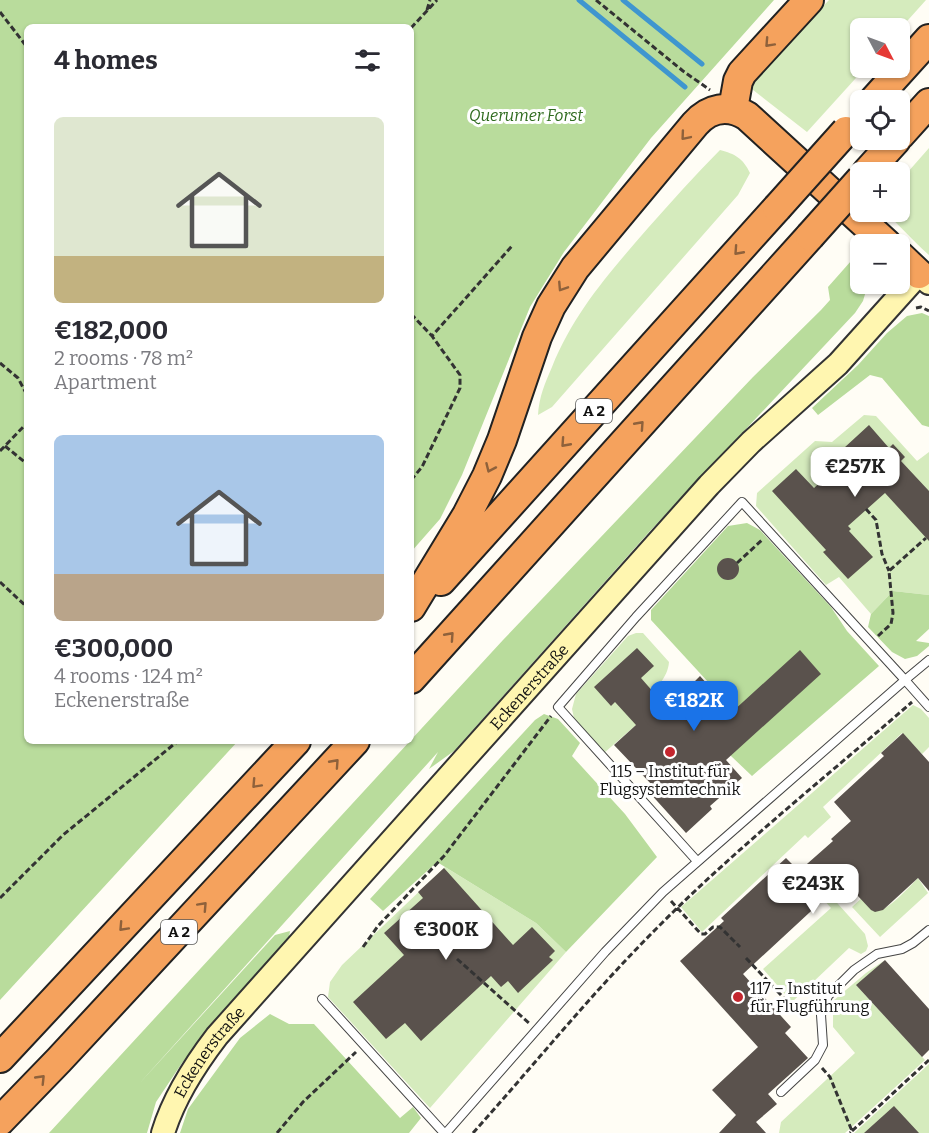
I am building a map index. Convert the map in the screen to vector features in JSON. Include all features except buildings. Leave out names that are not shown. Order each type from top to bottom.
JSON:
[{"type":"highway","points":[[733,109],[738,81],[742,73],[809,0]]},
{"type":"highway","points":[[883,90],[929,39]]},
{"type":"highway","name":"A 2","points":[[414,676],[929,103]]},
{"type":"highway","points":[[414,602],[467,515],[487,476],[502,440],[537,337],[551,306],[575,268],[700,118],[712,111],[733,109],[747,116],[876,234]]},
{"type":"highway","points":[[886,151],[929,115]]},
{"type":"highway","name":"A 2","points":[[414,612],[850,127]]},
{"type":"highway","name":"A 2","points":[[0,1058],[293,744]]},
{"type":"highway","name":"A 2","points":[[0,1120],[75,1043],[352,744]]},
{"type":"main road","name":"Eckenerstraße","points":[[163,1133],[190,1074],[217,1036],[710,486],[751,442],[838,364],[916,271]]},
{"type":"lane","points":[[697,861],[558,707],[636,617],[742,502],[929,706]]},
{"type":"lane","points":[[322,999],[445,1133],[605,952],[663,892],[929,660]]},
{"type":"lane","points":[[781,1092],[815,1060],[823,1045],[821,1015],[828,996],[854,970],[877,954],[902,949],[929,930]]},
{"type":"path","points":[[426,12],[430,0]]},
{"type":"path","points":[[414,25],[437,0]]},
{"type":"path","points":[[596,0],[683,71],[712,91]]},
{"type":"path","points":[[0,12],[24,43]]},
{"type":"path","points":[[432,336],[512,246]]},
{"type":"path","points":[[414,317],[432,336],[460,375],[460,388],[422,466],[414,476]]},
{"type":"path","points":[[0,363],[18,378],[24,389]]},
{"type":"path","points":[[0,451],[24,426]]},
{"type":"path","points":[[5,446],[24,462]]},
{"type":"path","points":[[866,510],[876,519],[882,554],[889,571],[893,613],[891,624],[871,643]]},
{"type":"path","points":[[737,563],[770,532]]},
{"type":"path","points":[[889,571],[926,538]]},
{"type":"path","points":[[0,582],[24,604]]},
{"type":"path","points":[[473,1133],[607,979],[678,908],[919,696]]},
{"type":"path","points":[[363,946],[378,926],[444,856],[558,707]]},
{"type":"path","points":[[0,898],[63,835],[174,744]]},
{"type":"path","points":[[663,892],[701,934],[705,934],[713,927],[720,927],[740,947]]},
{"type":"path","points":[[746,957],[797,1012],[821,1015]]},
{"type":"path","points":[[457,958],[516,1010],[535,1030]]},
{"type":"path","points":[[277,1133],[303,1102],[364,1044]]},
{"type":"path","points":[[815,1060],[830,1077],[851,1132],[929,1060]]},
{"type":"green space","name":"Querumer Forst","points":[[0,0],[774,0],[651,138],[564,252],[530,307],[462,475],[440,519],[414,549],[414,24],[24,24],[24,744],[235,744],[0,1000]]},
{"type":"green space","points":[[829,0],[926,0],[910,18],[850,18],[850,78],[856,78],[807,132],[748,86]]},
{"type":"green space","points":[[929,148],[929,255],[896,222],[910,222],[910,170]]},
{"type":"green space","points":[[720,150],[738,157],[750,173],[738,195],[552,407],[538,415],[541,396],[549,373],[582,310],[634,244]]},
{"type":"green space","points":[[850,262],[850,294],[865,294],[855,313],[650,531],[454,751],[429,769],[438,752],[138,1085],[275,935],[290,931],[288,945],[216,1022],[182,1063],[156,1102],[147,1133],[49,1133],[407,744],[414,744],[414,737],[503,640],[753,377],[830,300],[828,287]]},
{"type":"green space","points":[[922,313],[929,316],[929,427],[922,425],[882,378],[870,375],[818,415],[812,408],[858,365],[887,333],[907,316]]},
{"type":"green space","points":[[864,415],[876,416],[917,461],[929,452],[929,595],[893,591],[871,614],[839,577],[826,585],[756,506],[757,493],[815,441],[832,442]]},
{"type":"green space","points":[[747,523],[760,530],[831,607],[847,631],[879,666],[752,776],[731,756],[732,708],[651,620],[651,610],[728,526]]},
{"type":"green space","points":[[893,591],[929,595],[929,629],[916,641],[929,643],[929,646],[917,656],[905,659],[892,652],[868,627],[871,614]]},
{"type":"green space","points":[[643,633],[669,662],[668,668],[660,684],[643,701],[652,711],[604,753],[574,718],[572,709],[576,694],[628,636]]},
{"type":"green space","points":[[913,705],[921,709],[929,718],[929,747],[922,754],[902,733],[823,807],[831,817],[808,838],[805,835],[702,932],[681,907]]},
{"type":"green space","points":[[544,714],[558,719],[580,743],[572,756],[625,814],[657,857],[566,952],[536,923],[437,862],[383,911],[370,899],[535,720]]},
{"type":"green space","points":[[445,867],[536,923],[566,952],[430,1108],[328,997],[330,982],[342,965]]},
{"type":"green space","points":[[918,878],[928,893],[880,937],[852,907],[866,894],[868,906],[873,910],[880,910],[897,899]]},
{"type":"green space","points":[[821,885],[865,934],[868,946],[861,954],[849,948],[792,1002],[763,969],[831,908],[815,890]]},
{"type":"green space","points":[[885,960],[857,986],[925,1060],[845,1133],[779,1133],[781,1122],[855,1053],[833,1027],[833,1001]]},
{"type":"green space","points":[[270,1014],[289,1024],[314,1024],[400,1118],[413,1107],[421,1118],[409,1133],[180,1133],[188,1109],[240,1038]]},
{"type":"green space","points":[[929,1064],[929,1133],[854,1133]]},
{"type":"waterway","points":[[579,0],[685,87]]},
{"type":"waterway","points":[[623,0],[702,64]]},
{"type":"place","name":"115 – Institut für Flugsystemtechnik","points":[[670,752]]},
{"type":"place","name":"117 – Institut für Flugführung","points":[[738,997]]}]
